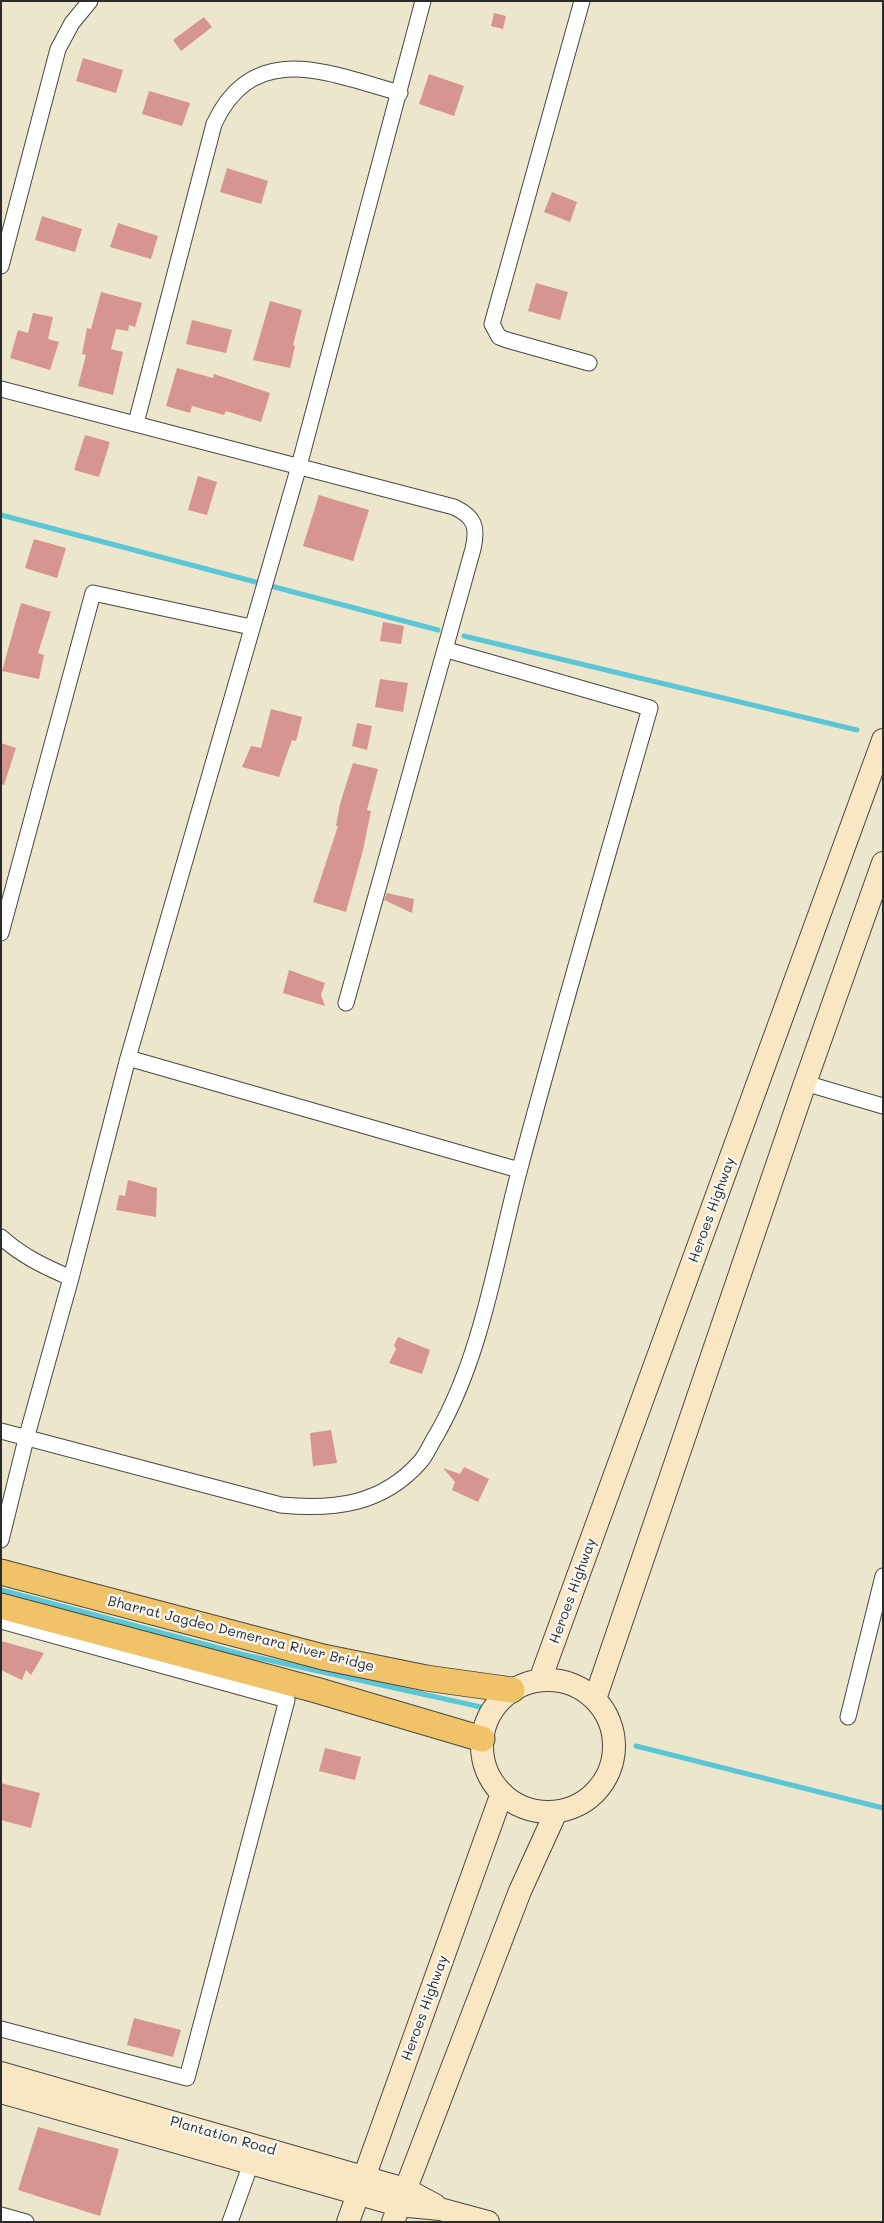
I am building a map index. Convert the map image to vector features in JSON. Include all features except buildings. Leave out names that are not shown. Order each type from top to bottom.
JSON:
[{"type":"main road","name":"Heroes Highway","points":[[540,1680],[883,740]]},
{"type":"main road","points":[[595,1699],[805,1083],[883,863]]},
{"type":"main road","name":"Bharrat Jagdeo Demerara River Bridge","points":[[1,1572],[323,1657],[426,1678],[512,1690]]},
{"type":"main road","points":[[1,1606],[325,1693],[482,1739]]},
{"type":"main road","points":[[540,1680],[555,1680],[583,1690],[595,1699],[605,1711],[615,1738],[615,1753],[605,1781],[596,1793],[584,1802],[556,1812],[541,1812],[527,1809],[513,1802],[502,1793],[485,1768],[482,1754],[482,1739],[492,1711],[512,1690],[540,1680]]},
{"type":"main road","name":"Heroes Highway","points":[[348,2222],[502,1793]]},
{"type":"main road","points":[[399,2205],[520,1891],[556,1812]]},
{"type":"main road","name":"Plantation Road","points":[[1,2073],[254,2154],[361,2185],[399,2205],[440,2208],[488,2222]]},
{"type":"main road","name":"Plantation Road","points":[[1,2092],[254,2154]]},
{"type":"street","points":[[1,266],[58,49],[72,23],[90,1]]},
{"type":"street","points":[[1,1540],[26,1439],[71,1278],[128,1058],[251,626],[299,466],[423,1]]},
{"type":"street","points":[[582,1],[492,324],[499,337],[589,363]]},
{"type":"street","points":[[136,423],[214,124],[221,108],[233,93],[258,76],[272,71],[293,68],[314,70],[400,93]]},
{"type":"street","points":[[1,389],[454,508],[465,512],[473,521],[477,534],[447,650],[346,1003]]},
{"type":"street","points":[[1,932],[94,592],[251,626]]},
{"type":"street","points":[[1,1432],[281,1505],[308,1507],[346,1505],[372,1497],[396,1483],[421,1461],[445,1420],[467,1370],[498,1263],[519,1170],[650,708],[447,650]]},
{"type":"street","points":[[128,1058],[519,1170]]},
{"type":"street","points":[[805,1083],[883,1106]]},
{"type":"street","points":[[1,1237],[16,1250],[39,1264],[71,1278]]},
{"type":"street","points":[[848,1717],[883,1576]]},
{"type":"street","points":[[1,1621],[287,1700],[187,2078],[1,2029]]},
{"type":"street","points":[[230,2222],[254,2154]]},
{"type":"street","points":[[1,2215],[26,2222]]},
{"type":"waterway","points":[[1,515],[438,630]]},
{"type":"waterway","points":[[464,636],[857,730]]},
{"type":"waterway","points":[[1,1590],[241,1654],[481,1707]]},
{"type":"waterway","points":[[636,1746],[883,1808]]}]
